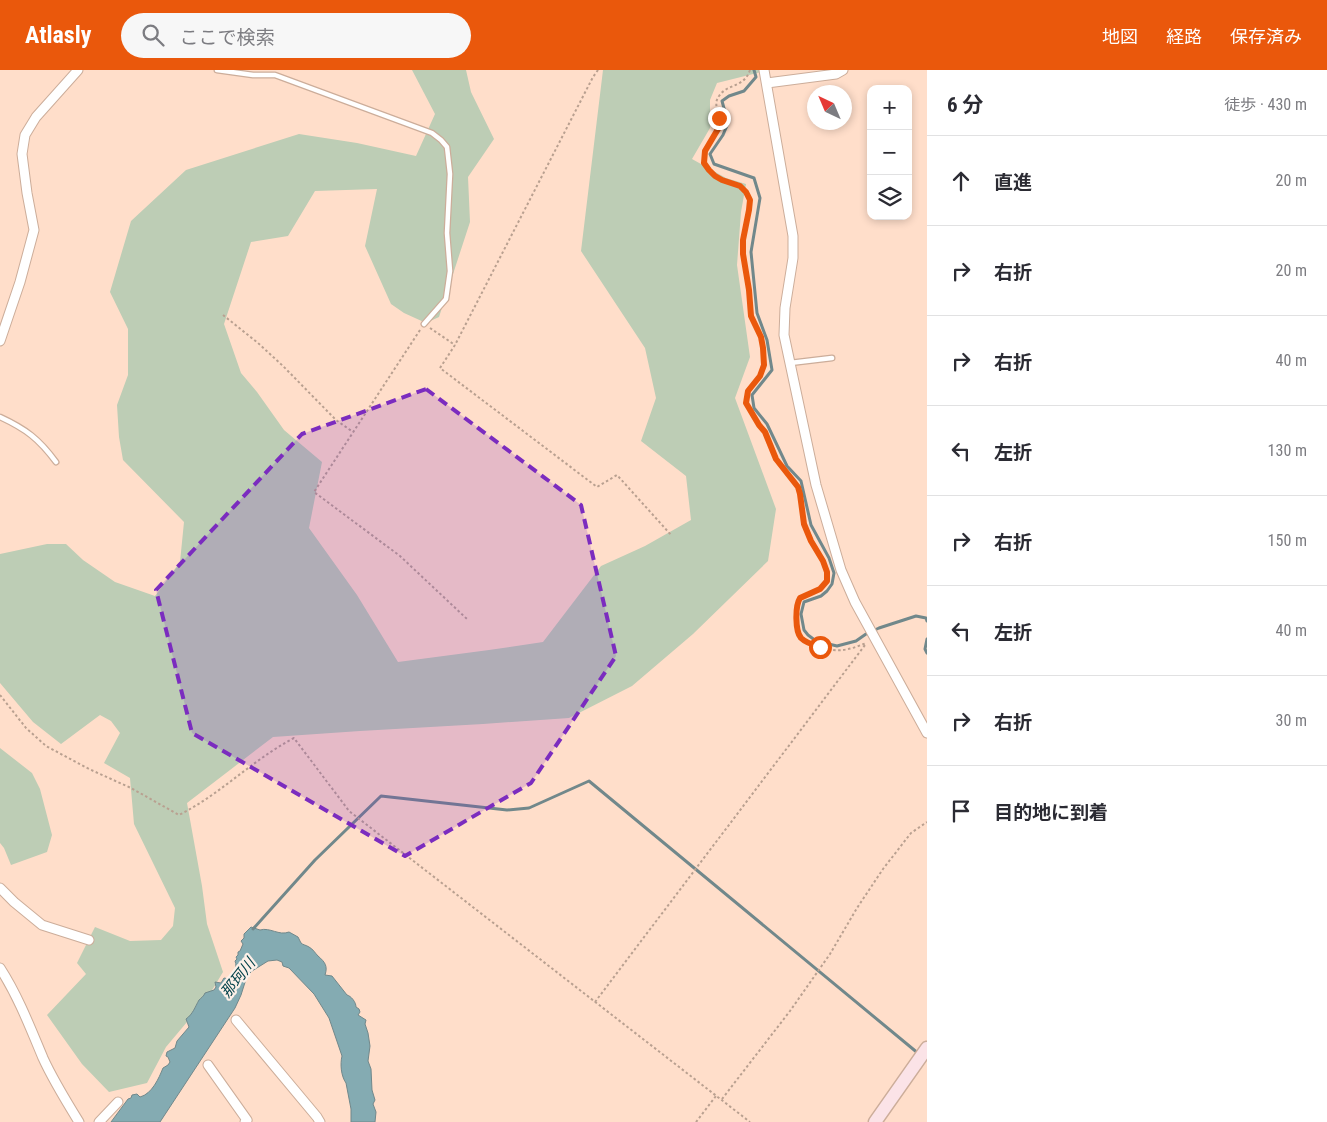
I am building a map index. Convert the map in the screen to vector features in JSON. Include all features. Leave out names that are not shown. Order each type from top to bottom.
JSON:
[{"type":"main road","points":[[875,1122],[927,1048]]},
{"type":"street","points":[[0,341],[20,282],[34,230],[22,154],[26,135],[36,117],[78,70]]},
{"type":"street","points":[[764,70],[793,236],[793,258],[785,308],[784,334],[816,485],[840,570],[873,636],[927,733]]},
{"type":"street","points":[[766,82],[836,74],[843,70]]},
{"type":"street","points":[[0,888],[42,925],[89,940]]},
{"type":"street","points":[[0,968],[24,1012],[44,1060],[78,1122]]},
{"type":"street","points":[[236,1020],[318,1117],[320,1122]]},
{"type":"street","points":[[208,1064],[247,1122]]},
{"type":"street","points":[[99,1122],[118,1102]]},
{"type":"lane","points":[[217,70],[253,75],[275,75],[432,133],[441,140],[446,147],[450,174],[447,233],[450,271],[446,299],[424,324]]},
{"type":"lane","points":[[790,363],[832,358]]},
{"type":"lane","points":[[0,417],[20,427],[39,441],[56,462]]},
{"type":"path","points":[[598,70],[455,345],[440,368],[597,487],[617,475],[672,536]]},
{"type":"path","points":[[750,70],[744,81],[722,92],[717,99],[716,105],[720,125],[705,151],[703,160],[715,176],[740,186],[750,200],[743,240],[743,254],[751,316],[761,337],[764,365],[760,376],[748,391],[746,403],[765,432],[776,459],[798,487],[804,524],[827,572],[827,581],[820,589],[803,596],[798,601],[796,610],[799,635],[809,643],[836,650],[866,643]]},
{"type":"path","points":[[223,315],[258,343],[336,420],[353,432]]},
{"type":"path","points":[[455,345],[424,324],[314,492],[400,556],[466,619]]},
{"type":"path","points":[[595,1002],[873,636]]},
{"type":"path","points":[[0,695],[26,728],[46,746],[89,769],[131,788],[179,816],[218,792],[276,747],[294,738],[349,811],[750,1122]]},
{"type":"path","points":[[722,1100],[790,1011],[830,954],[883,869],[911,833],[927,822]]},
{"type":"path","points":[[696,1122],[716,1095]]},
{"type":"highlighted area","points":[[426,389],[581,505],[616,656],[531,783],[405,856],[192,733],[156,590],[302,434]]},
{"type":"green space","points":[[412,70],[466,70],[471,92],[494,139],[468,177],[470,222],[439,317],[426,323],[404,313],[391,304],[365,246],[377,189],[315,191],[288,236],[251,242],[224,324],[241,373],[284,430],[322,462],[309,528],[357,595],[398,662],[543,642],[601,566],[645,546],[691,520],[686,476],[641,441],[656,398],[645,348],[581,251],[603,70],[769,70],[717,83],[710,100],[710,128],[692,159],[726,178],[746,184],[741,212],[737,265],[750,357],[735,398],[776,509],[768,561],[693,634],[632,686],[569,718],[273,737],[187,803],[207,924],[223,972],[208,997],[166,1047],[147,1083],[109,1092],[82,1064],[47,1015],[86,974],[77,963],[95,927],[130,941],[161,940],[173,926],[175,908],[134,824],[130,778],[104,763],[120,733],[111,721],[100,715],[61,744],[33,722],[0,683],[0,554],[47,544],[66,544],[83,560],[115,582],[155,596],[180,562],[184,522],[123,460],[117,405],[128,375],[128,329],[110,292],[131,221],[186,170],[299,134],[357,143],[416,156],[435,114]]},
{"type":"green space","points":[[0,748],[32,773],[40,789],[52,835],[47,852],[11,865],[0,843]]},
{"type":"water","name":"那珂川","points":[[251,927],[282,933],[289,932],[298,937],[301,943],[312,949],[324,962],[326,967],[325,975],[332,976],[354,1001],[360,1012],[358,1015],[366,1020],[365,1024],[370,1046],[368,1061],[371,1069],[372,1090],[375,1100],[373,1104],[376,1112],[375,1122],[351,1122],[351,1109],[346,1083],[341,1070],[342,1056],[329,1018],[314,994],[289,968],[283,966],[282,962],[277,960],[268,961],[247,976],[235,1008],[160,1122],[111,1122],[132,1095],[137,1094],[140,1097],[148,1093],[154,1085],[163,1068],[170,1062],[166,1056],[167,1052],[175,1048],[177,1041],[189,1027],[186,1019],[192,1013],[199,1000],[205,993],[214,990],[216,987],[215,982],[221,983],[224,978],[229,979],[233,973],[236,966],[236,957],[243,944],[241,941],[244,938],[244,934]]},
{"type":"waterway","points":[[754,70],[756,77],[744,91],[729,96],[722,101],[728,123],[723,135],[710,154],[714,164],[754,178],[760,198],[751,252],[757,313],[767,340],[772,370],[752,395],[754,408],[767,424],[787,466],[801,481],[811,525],[829,558],[834,573],[832,584],[827,591],[821,596],[804,602],[801,614],[804,630],[816,641],[837,646],[856,641],[879,628],[916,616],[926,618],[927,621]]},
{"type":"waterway","points":[[927,639],[925,649],[927,653]]},
{"type":"waterway","points":[[253,929],[315,860],[381,796],[507,810],[529,808],[589,781],[919,1054]]},
{"type":"route","points":[[719,118],[720,125],[705,151],[704,163],[715,176],[740,186],[750,200],[742,248],[751,316],[761,337],[764,365],[760,376],[748,391],[746,403],[765,432],[779,465],[798,487],[804,524],[827,572],[828,576],[825,585],[816,592],[800,598],[796,606],[799,635],[805,641],[820,647]]}]
